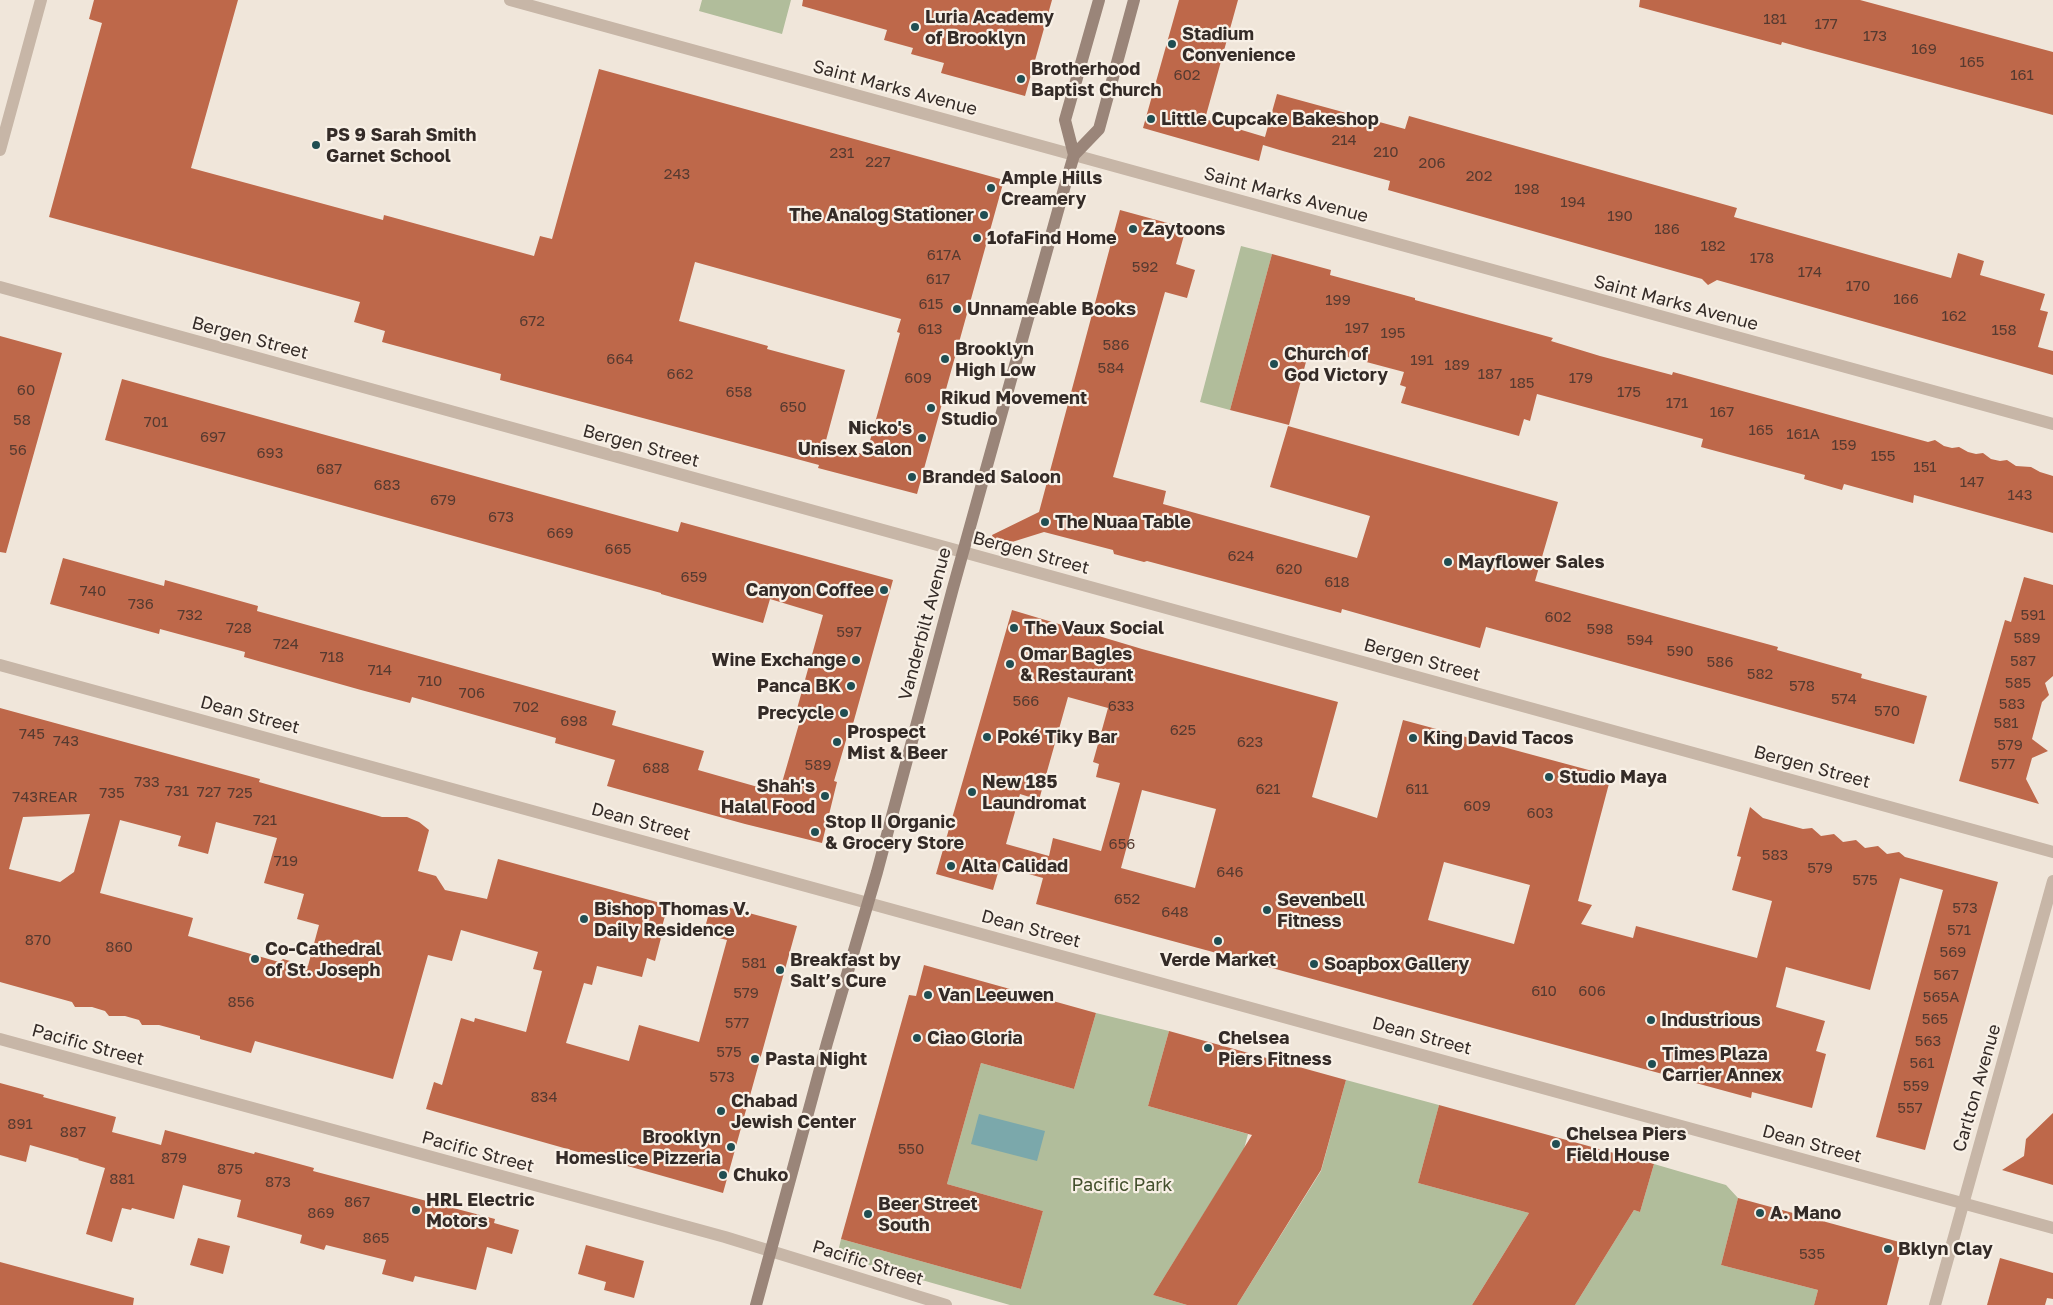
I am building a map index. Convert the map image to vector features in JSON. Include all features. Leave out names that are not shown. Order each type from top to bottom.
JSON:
[{"type":"main road","points":[[1074,155],[1065,120],[1099,0]]},
{"type":"main road","name":"Vanderbilt Avenue","points":[[756,1305],[1074,155],[1099,129],[1134,0]]},
{"type":"street","points":[[0,150],[41,0]]},
{"type":"street","name":"Saint Marks Avenue","points":[[510,0],[2053,424]]},
{"type":"street","name":"Bergen Street","points":[[0,287],[2053,852]]},
{"type":"street","name":"Dean Street","points":[[0,664],[2053,1228]]},
{"type":"street","name":"Carlton Avenue","points":[[1935,1305],[2053,881]]},
{"type":"street","name":"Pacific Street","points":[[0,1039],[725,1237],[946,1305]]},
{"type":"green space","points":[[702,0],[791,0],[782,34],[699,11]]},
{"type":"green space","points":[[1241,246],[1272,254],[1230,410],[1200,402]]},
{"type":"green space","name":"Pacific Park","points":[[1096,1013],[1169,1031],[1148,1106],[1248,1134],[1244,1149],[1153,1295],[1187,1305],[1010,1305],[837,1256],[841,1239],[1021,1289],[1043,1211],[947,1184],[981,1063],[1074,1089]]},
{"type":"green space","points":[[1346,1080],[1439,1105],[1418,1183],[1529,1213],[1472,1305],[1237,1305],[1321,1171]]},
{"type":"green space","points":[[1654,1164],[1726,1185],[1738,1198],[1721,1265],[1818,1290],[1814,1305],[1575,1305],[1634,1210],[1640,1212]]},
{"type":"water","points":[[979,1114],[1045,1131],[1037,1161],[971,1144]]},
{"type":"building","points":[[94,0],[238,0],[191,168],[383,220],[384,215],[534,256],[540,236],[552,239],[599,69],[1004,180],[917,494],[818,468],[819,465],[500,380],[501,374],[382,342],[385,331],[354,322],[360,302],[49,217],[102,23],[89,19]],"holes":[[[695,262],[901,319],[897,332],[900,333],[866,455],[825,444],[845,370],[767,349],[768,346],[679,321]]]},
{"type":"building","points":[[803,0],[1052,0],[1025,96],[941,73],[944,63],[911,54],[913,48],[884,40],[887,30],[802,6]]},
{"type":"building","points":[[1179,0],[1238,0],[1205,119],[1265,137],[1277,94],[1405,129],[1409,116],[1737,208],[1734,217],[1951,278],[1958,253],[1984,261],[1980,275],[2045,294],[2040,310],[2048,312],[2038,347],[2053,351],[2053,375],[1717,280],[1708,285],[1702,279],[1388,190],[1390,181],[1263,145],[1259,161],[1143,128]]},
{"type":"building","points":[[1640,0],[1860,0],[2053,52],[2053,115],[1782,42],[1781,45],[1639,7]]},
{"type":"building","points":[[1120,210],[1186,228],[1176,264],[1195,270],[1187,298],[1165,292],[1113,477],[1166,491],[1163,504],[1357,558],[1370,516],[1270,487],[1288,426],[1558,502],[1535,581],[1778,647],[1777,650],[1862,674],[1861,678],[1927,696],[1914,744],[1486,627],[1480,648],[1342,609],[1341,613],[1147,561],[1144,562],[1114,554],[1113,550],[1044,532],[996,547],[992,535],[1039,512]]},
{"type":"building","points":[[1272,254],[1331,270],[1330,275],[1553,338],[1551,341],[1600,356],[1672,375],[1673,372],[1928,442],[1935,440],[1944,446],[1959,447],[1976,454],[1983,453],[1991,459],[2000,461],[2007,460],[2016,466],[2031,467],[2053,476],[2053,533],[1914,495],[1913,503],[1844,484],[1842,490],[1804,479],[1805,475],[1701,447],[1703,439],[1537,394],[1530,421],[1524,419],[1519,436],[1401,403],[1406,387],[1400,385],[1404,372],[1310,347],[1289,425],[1230,410]]},
{"type":"building","points":[[0,336],[62,353],[6,553],[0,552]]},
{"type":"building","points":[[122,379],[678,532],[681,522],[893,580],[851,731],[849,730],[834,781],[837,782],[822,843],[607,786],[615,760],[555,743],[556,738],[412,697],[410,703],[361,690],[244,657],[245,652],[160,629],[159,634],[50,604],[63,558],[164,586],[165,580],[258,606],[257,611],[616,711],[612,725],[704,751],[698,770],[779,793],[801,717],[795,716],[823,615],[770,599],[763,623],[661,593],[105,440]]},
{"type":"building","points":[[2024,577],[2053,585],[2053,676],[2045,683],[2049,695],[2042,702],[2032,739],[2048,751],[2032,758],[2026,779],[2039,804],[1959,781],[2005,620],[2011,622]]},
{"type":"building","points":[[1012,610],[1142,649],[1338,702],[1312,797],[1377,818],[1403,720],[1611,776],[1578,901],[1592,905],[1581,924],[1633,938],[1636,926],[1757,958],[1772,901],[1732,890],[1741,857],[1737,856],[1750,807],[1763,818],[1803,829],[1812,828],[1821,836],[1834,834],[1843,842],[1856,840],[1865,848],[1878,846],[1887,854],[1899,852],[1905,857],[1998,882],[1925,1150],[1876,1137],[1943,890],[1900,878],[1870,990],[1786,967],[1776,1007],[1825,1021],[1816,1051],[1826,1054],[1812,1108],[1752,1092],[1751,1098],[1036,904],[1043,878],[1000,866],[993,890],[936,874]],"holes":[[[1068,697],[1108,708],[1093,762],[1099,764],[1096,777],[1120,783],[1101,851],[1053,838],[1049,856],[1006,844],[1020,794],[1039,800]],[[1142,790],[1216,809],[1195,888],[1121,868]],[[1444,862],[1530,885],[1514,944],[1428,920]]]},
{"type":"building","points":[[0,708],[260,779],[259,782],[382,817],[407,817],[419,822],[429,830],[418,871],[436,876],[445,890],[487,899],[498,859],[668,905],[655,961],[647,958],[642,977],[597,966],[592,985],[584,983],[566,1043],[629,1061],[639,1025],[699,1042],[727,940],[703,934],[712,903],[797,926],[723,1193],[426,1109],[434,1082],[442,1085],[461,1018],[474,1022],[475,1018],[526,1032],[542,971],[533,969],[538,952],[461,930],[452,961],[428,955],[393,1079],[255,1041],[251,1053],[159,1025],[142,1025],[139,1020],[125,1016],[109,1016],[105,1011],[92,1007],[75,1007],[72,1002],[0,982]],"holes":[[[90,814],[74,872],[60,882],[9,869],[23,817]],[[120,820],[181,836],[178,846],[208,854],[216,822],[277,838],[264,883],[304,894],[297,919],[319,925],[308,966],[283,959],[279,962],[188,936],[193,918],[100,893]]]},
{"type":"building","points":[[924,965],[1096,1013],[1074,1089],[981,1063],[947,1184],[1043,1211],[1021,1289],[841,1239],[909,995],[916,996]]},
{"type":"building","points":[[1169,1031],[1346,1080],[1321,1170],[1237,1305],[1187,1305],[1153,1295],[1252,1135],[1148,1106]]},
{"type":"building","points":[[0,1083],[116,1117],[112,1132],[161,1145],[165,1130],[254,1154],[255,1152],[270,1156],[314,1168],[313,1171],[495,1219],[494,1223],[519,1230],[512,1254],[487,1247],[476,1290],[415,1276],[413,1282],[382,1274],[386,1260],[326,1245],[324,1250],[300,1243],[302,1235],[237,1217],[241,1200],[183,1185],[174,1219],[132,1208],[131,1210],[122,1208],[112,1242],[86,1234],[105,1168],[30,1145],[26,1162],[0,1155]]},
{"type":"building","points":[[1439,1105],[1654,1164],[1640,1212],[1634,1210],[1575,1305],[1472,1305],[1529,1213],[1418,1183]]},
{"type":"building","points":[[2053,1113],[2053,1185],[2002,1170],[2024,1156],[2026,1139]]},
{"type":"building","points":[[1738,1198],[1903,1243],[1887,1305],[1814,1305],[1818,1290],[1721,1265]]},
{"type":"building","points":[[198,1238],[230,1246],[223,1274],[190,1265]]},
{"type":"building","points":[[586,1245],[644,1261],[634,1298],[604,1290],[606,1282],[578,1274]]},
{"type":"building","points":[[2000,1258],[2053,1273],[2053,1299],[2047,1298],[2045,1305],[1987,1305]]},
{"type":"building","points":[[0,1262],[134,1298],[133,1305],[0,1305]]},
{"type":"place","name":"Luria Academy of Brooklyn","points":[[915,27]]},
{"type":"place","name":"Stadium Convenience","points":[[1172,44]]},
{"type":"place","name":"Brotherhood Baptist Church","points":[[1021,79]]},
{"type":"place","name":"Little Cupcake Bakeshop","points":[[1151,119]]},
{"type":"place","name":"PS 9 Sarah Smith Garnet School","points":[[316,145]]},
{"type":"place","name":"Ample Hills Creamery","points":[[991,188]]},
{"type":"place","name":"The Analog Stationer","points":[[984,215]]},
{"type":"place","name":"Zaytoons","points":[[1133,229]]},
{"type":"place","name":"1ofaFind Home","points":[[977,238]]},
{"type":"place","name":"Unnameable Books","points":[[957,309]]},
{"type":"place","name":"Brooklyn High Low","points":[[945,359]]},
{"type":"place","name":"Church of God Victory","points":[[1274,364]]},
{"type":"place","name":"Rikud Movement Studio","points":[[931,408]]},
{"type":"place","name":"Nicko's Unisex Salon","points":[[922,438]]},
{"type":"place","name":"Branded Saloon","points":[[912,477]]},
{"type":"place","name":"The Nuaa Table","points":[[1045,522]]},
{"type":"place","name":"Mayflower Sales","points":[[1448,562]]},
{"type":"place","name":"Canyon Coffee","points":[[884,590]]},
{"type":"place","name":"The Vaux Social","points":[[1014,628]]},
{"type":"place","name":"Wine Exchange","points":[[856,660]]},
{"type":"place","name":"Omar Bagles & Restaurant","points":[[1010,664]]},
{"type":"place","name":"Panca BK","points":[[851,686]]},
{"type":"place","name":"Precycle","points":[[844,713]]},
{"type":"place","name":"Poké Tiky Bar","points":[[987,737]]},
{"type":"place","name":"King David Tacos","points":[[1413,738]]},
{"type":"place","name":"Prospect Mist & Beer","points":[[837,742]]},
{"type":"place","name":"Studio Maya","points":[[1549,777]]},
{"type":"place","name":"New 185 Laundromat","points":[[972,792]]},
{"type":"place","name":"Shah's Halal Food","points":[[825,796]]},
{"type":"place","name":"Stop II Organic & Grocery Store","points":[[815,832]]},
{"type":"place","name":"Alta Calidad","points":[[951,866]]},
{"type":"place","name":"Sevenbell Fitness","points":[[1267,910]]},
{"type":"place","name":"Bishop Thomas V. Daily Residence","points":[[584,919]]},
{"type":"place","name":"Verde Market","points":[[1218,941]]},
{"type":"place","name":"Co-Cathedral of St. Joseph","points":[[255,959]]},
{"type":"place","name":"Soapbox Gallery","points":[[1314,964]]},
{"type":"place","name":"Breakfast by Salt’s Cure","points":[[780,970]]},
{"type":"place","name":"Van Leeuwen","points":[[928,995]]},
{"type":"place","name":"Industrious","points":[[1651,1020]]},
{"type":"place","name":"Ciao Gloria","points":[[917,1038]]},
{"type":"place","name":"Chelsea Piers Fitness","points":[[1208,1048]]},
{"type":"place","name":"Pasta Night","points":[[755,1059]]},
{"type":"place","name":"Times Plaza Carrier Annex","points":[[1652,1064]]},
{"type":"place","name":"Chabad Jewish Center","points":[[721,1111]]},
{"type":"place","name":"Chelsea Piers Field House","points":[[1556,1144]]},
{"type":"place","name":"Brooklyn Homeslice Pizzeria","points":[[731,1147]]},
{"type":"place","name":"Chuko","points":[[723,1175]]},
{"type":"place","name":"HRL Electric Motors","points":[[416,1210]]},
{"type":"place","name":"A. Mano","points":[[1760,1213]]},
{"type":"place","name":"Beer Street South","points":[[868,1214]]},
{"type":"place","name":"Bklyn Clay","points":[[1888,1249]]}]
